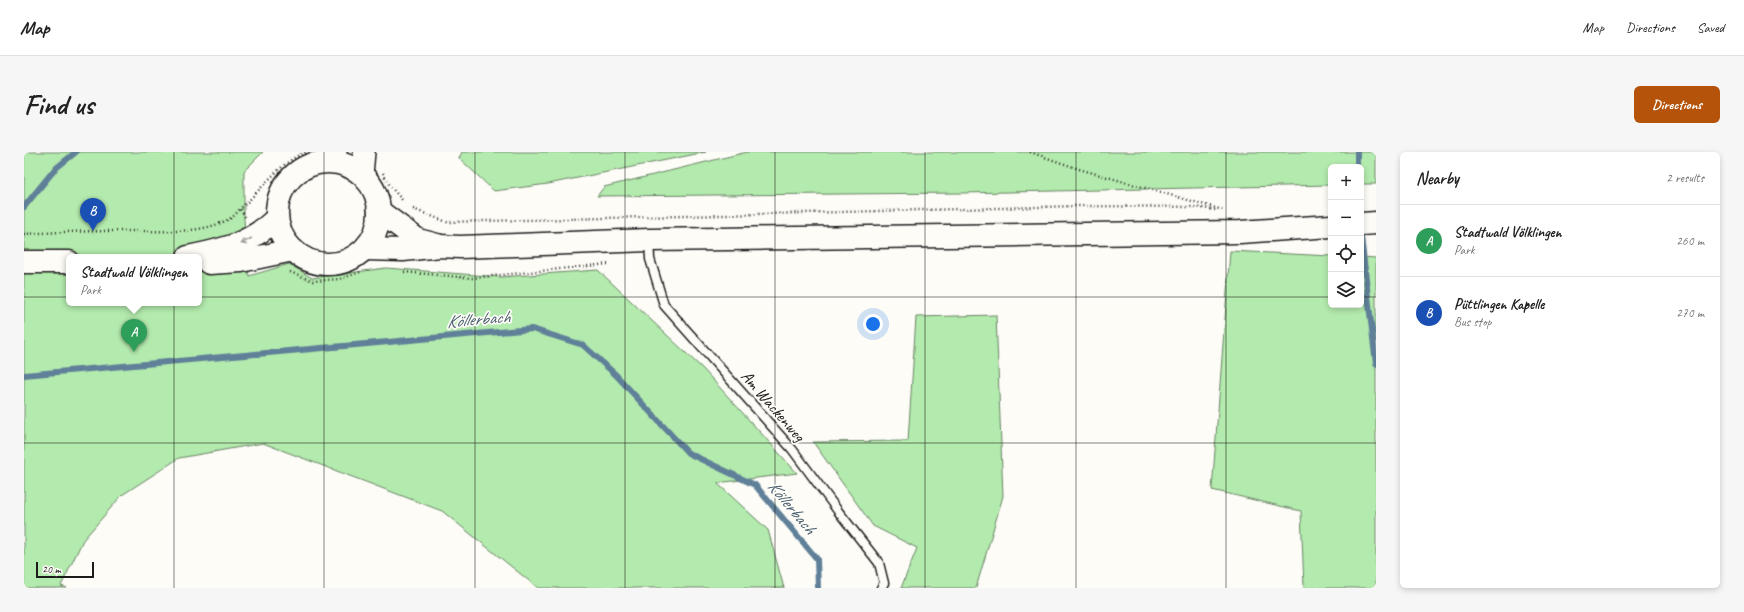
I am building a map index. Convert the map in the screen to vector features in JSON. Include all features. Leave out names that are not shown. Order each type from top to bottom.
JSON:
[{"type":"main road","points":[[332,157],[346,166],[372,172],[374,192],[379,212],[378,225],[373,238],[365,249],[354,258],[339,264],[320,264],[306,260],[293,250],[284,240],[279,230],[277,218],[278,203],[286,184],[294,175],[303,169],[332,157]]},
{"type":"main road","points":[[379,212],[418,240],[440,246]]},
{"type":"main road","points":[[202,254],[224,250],[258,235],[277,218]]},
{"type":"main road","points":[[1364,224],[1376,223]]},
{"type":"main road","points":[[365,249],[403,250],[440,246],[460,247],[649,240],[1240,232],[1326,226]]},
{"type":"main road","points":[[202,263],[241,260],[293,250]]},
{"type":"main road","points":[[24,262],[66,262]]},
{"type":"street","points":[[364,152],[372,172]]},
{"type":"lane","name":"Am Wackenweg","points":[[649,240],[650,259],[664,305],[792,449],[879,563],[884,583],[881,588]]},
{"type":"path","points":[[24,234],[64,232],[180,231],[212,226],[229,219],[253,198],[282,168],[300,154],[306,152]]},
{"type":"path","points":[[408,207],[447,222],[1078,206],[1194,207],[1226,211],[1079,169],[1030,152]]},
{"type":"path","points":[[372,172],[390,186],[403,202]]},
{"type":"path","points":[[400,271],[472,278],[510,276],[611,264]]},
{"type":"green space","points":[[24,152],[263,152],[244,171],[244,219],[249,276],[289,264],[312,278],[386,268],[501,277],[598,270],[703,369],[797,473],[717,483],[768,530],[784,588],[538,588],[442,511],[263,443],[179,458],[122,495],[83,540],[61,586],[67,588],[24,588]]},
{"type":"green space","points":[[462,152],[706,152],[548,184],[494,191],[459,158]]},
{"type":"green space","points":[[747,152],[1376,152],[1376,184],[1364,184],[1364,164],[1328,164],[1328,185],[962,193],[597,196],[604,187]]},
{"type":"green space","points":[[1230,251],[1328,256],[1328,308],[1364,308],[1364,257],[1376,258],[1376,588],[1304,588],[1301,511],[1212,490]]},
{"type":"green space","points":[[996,315],[1003,496],[976,588],[901,588],[917,548],[873,526],[813,442],[908,441],[916,317]]},
{"type":"waterway","points":[[24,207],[55,169],[76,152]]},
{"type":"waterway","name":"Köllerbach","points":[[1357,152],[1357,164]]},
{"type":"waterway","name":"Köllerbach","points":[[1364,262],[1376,364]]},
{"type":"waterway","name":"Köllerbach","points":[[24,375],[532,329],[583,345],[616,375],[688,453],[755,485],[817,559],[818,588]]},
{"type":"place","name":"Püttlingen Kapelle","points":[[93,231]]},
{"type":"place","name":"Stadtwald Völklingen","points":[[134,352]]}]
